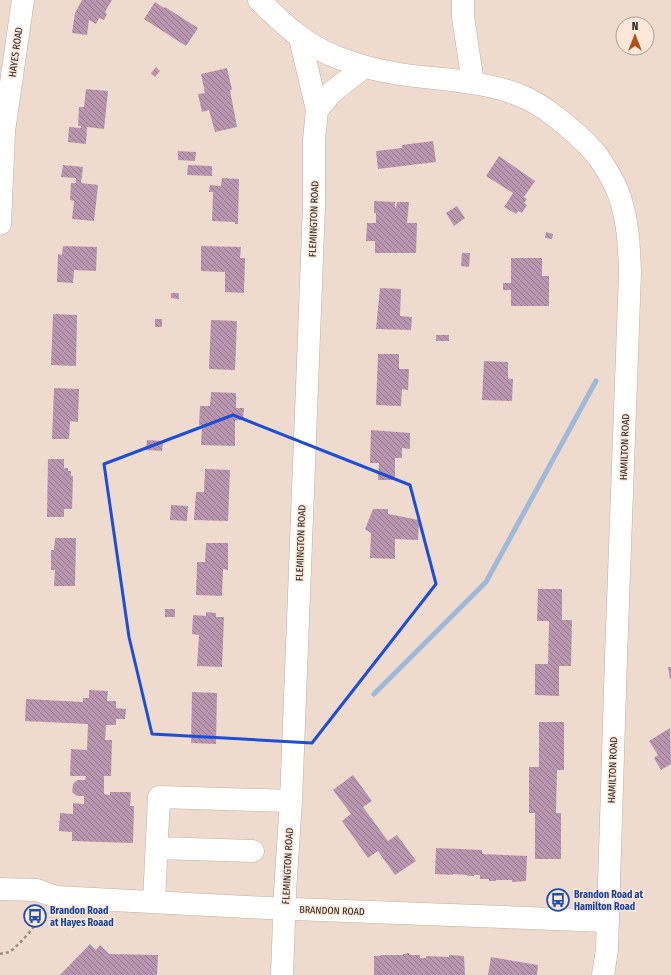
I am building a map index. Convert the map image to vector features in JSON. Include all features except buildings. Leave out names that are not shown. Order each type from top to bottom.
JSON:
[{"type":"street","name":"HAYES ROAD","points":[[0,224],[4,131],[23,0]]},
{"type":"street","points":[[259,0],[284,26],[300,38],[337,58],[364,67],[394,73],[473,83],[463,0]]},
{"type":"street","name":"FLEMINGTON ROAD","points":[[282,975],[284,909],[291,801],[314,206],[314,140],[317,110],[300,38]]},
{"type":"street","points":[[317,110],[332,92],[364,67]]},
{"type":"street","name":"HAMILTON ROAD","points":[[473,83],[506,91],[530,100],[554,116],[576,134],[599,157],[618,192],[628,230],[630,272],[606,950],[603,975]]},
{"type":"street","points":[[154,902],[159,798],[291,801]]},
{"type":"street","points":[[156,848],[253,851]]},
{"type":"street","name":"BRANDON ROAD","points":[[0,889],[37,890],[56,897],[284,909],[607,921]]},
{"type":"street","name":"BRANDON ROAD","points":[[0,903],[41,903],[56,897]]},
{"type":"path","points":[[0,954],[10,951],[18,945],[37,923],[41,916]]},
{"type":"highlighted area","points":[[233,415],[410,485],[436,584],[312,743],[152,734],[129,637],[104,464]]},
{"type":"waterway","points":[[374,694],[486,582],[596,381]]},
{"type":"place","name":"Brandon Road at Hamilton Road","points":[[558,900]]},
{"type":"place","name":"Brandon Road at Hayes Roaad","points":[[35,916]]}]
